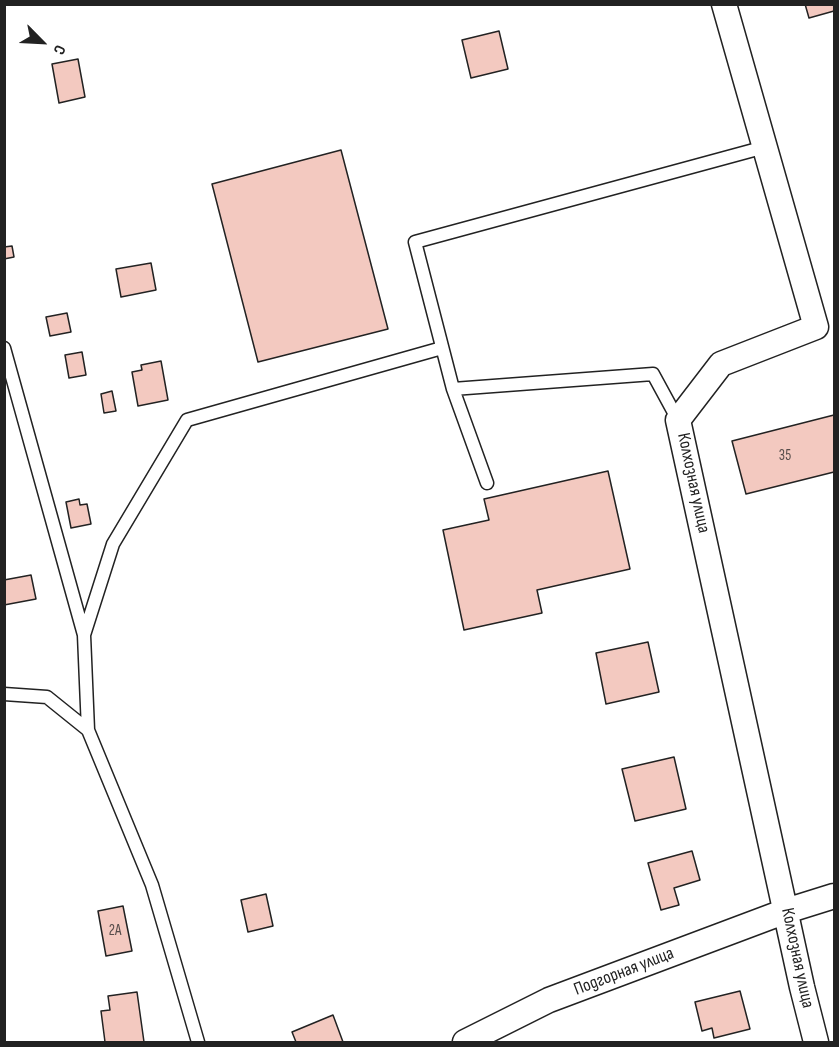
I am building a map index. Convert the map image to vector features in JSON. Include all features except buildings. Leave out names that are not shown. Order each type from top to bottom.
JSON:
[{"type":"street","name":"Колхозная улица","points":[[724,4],[816,327],[721,364],[678,420],[816,1042]]},
{"type":"street","name":"Подгорная улица","points":[[465,1042],[549,1000],[786,911],[834,897]]},
{"type":"lane","points":[[487,483],[453,389],[415,242],[765,147]]},
{"type":"lane","points":[[4,348],[84,635],[88,730],[152,885],[198,1042]]},
{"type":"lane","points":[[84,635],[113,544],[187,420],[442,348]]},
{"type":"lane","points":[[453,389],[652,374],[678,420]]},
{"type":"lane","points":[[4,694],[47,697],[88,730]]}]
